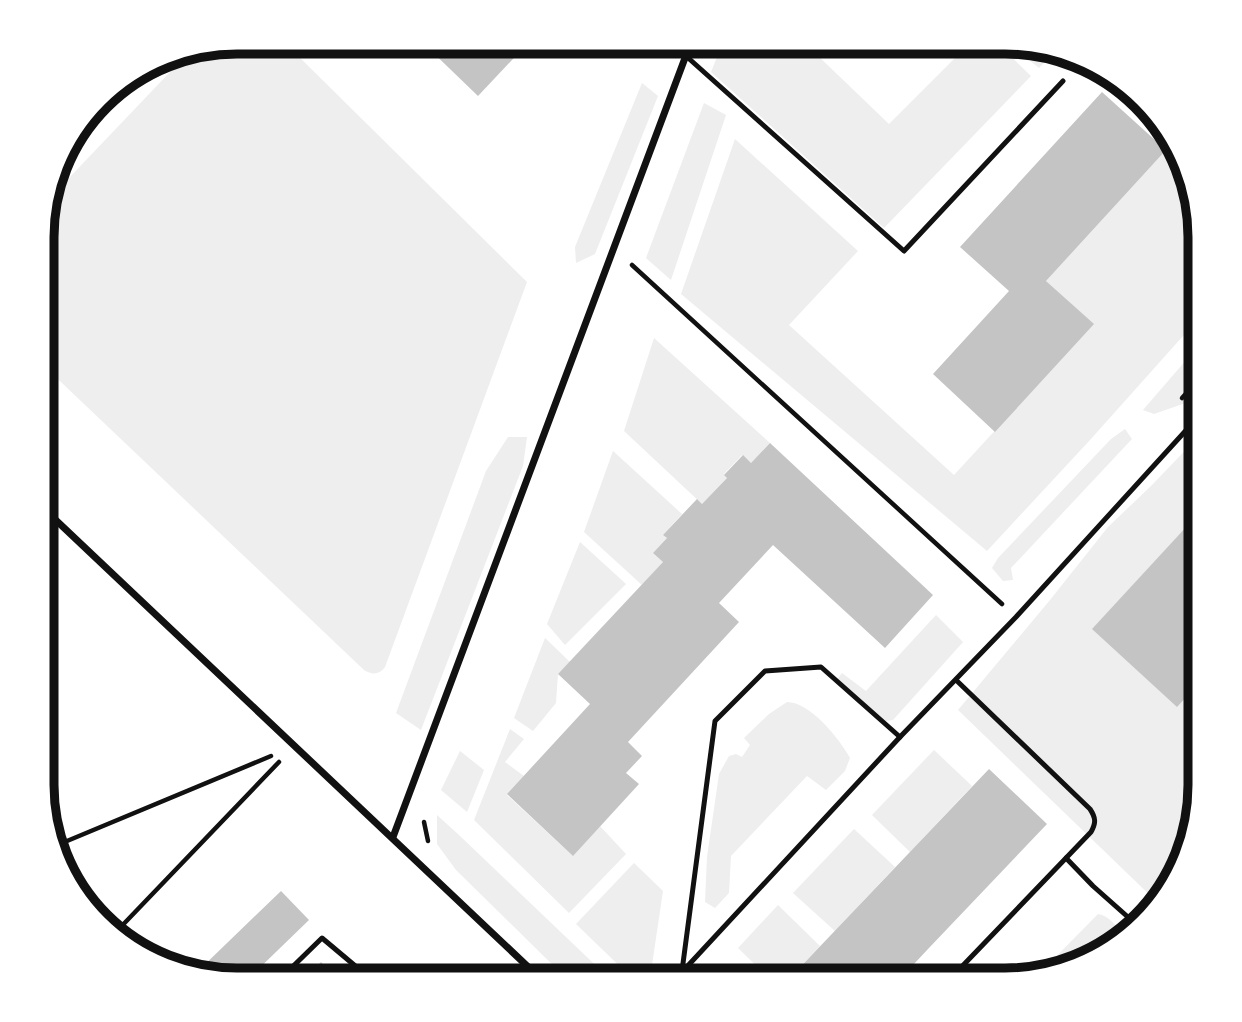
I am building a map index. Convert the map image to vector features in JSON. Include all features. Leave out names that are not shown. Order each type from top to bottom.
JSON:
[{"type":"street","points":[[393,837],[686,55]]},
{"type":"street","points":[[55,519],[529,968]]},
{"type":"lane","points":[[686,55],[905,251],[1063,81]]},
{"type":"lane","points":[[685,967],[1016,617],[1187,429]]},
{"type":"lane","points":[[682,967],[715,721],[765,671],[821,667],[900,737]]},
{"type":"lane","points":[[956,680],[1095,816],[1095,825],[1091,832],[961,967]]},
{"type":"lane","points":[[1066,858],[1130,918]]},
{"type":"lane","points":[[291,968],[322,938],[358,968]]},
{"type":"path","points":[[627,261],[1005,607]]},
{"type":"path","points":[[64,842],[295,746]]},
{"type":"path","points":[[121,926],[295,746]]},
{"type":"path","points":[[424,820],[430,847]]},
{"type":"shaded area","points":[[296,54],[527,282],[385,667],[380,672],[370,673],[364,670],[54,376],[54,237],[62,185],[177,64],[213,56]]},
{"type":"shaded area","points":[[718,55],[817,55],[889,124],[958,55],[1009,55],[1031,76],[884,228],[711,72]]},
{"type":"shaded area","points":[[1024,56],[1047,59],[1039,68]]},
{"type":"shaded area","points":[[642,83],[658,96],[595,254],[576,263],[575,247]]},
{"type":"shaded area","points":[[704,103],[726,115],[671,280],[646,258]]},
{"type":"shaded area","points":[[735,139],[858,251],[789,325],[954,475],[1093,324],[1046,281],[1166,150],[1182,190],[1187,225],[1187,331],[987,551],[681,294]]},
{"type":"shaded area","points":[[654,338],[770,443],[751,463],[742,455],[724,474],[727,478],[702,504],[624,431]]},
{"type":"shaded area","points":[[1187,359],[1187,402],[1154,414],[1143,410]]},
{"type":"shaded area","points":[[1125,429],[1132,439],[1011,568],[1013,580],[1003,581],[992,568],[998,558],[1111,439]]},
{"type":"shaded area","points":[[508,437],[527,437],[523,466],[421,730],[396,713],[486,471]]},
{"type":"shaded area","points":[[1187,448],[1188,785],[1178,844],[1150,896],[958,710],[1108,527]]},
{"type":"shaded area","points":[[613,451],[682,514],[663,535],[667,538],[653,553],[663,562],[642,585],[584,532]]},
{"type":"shaded area","points":[[580,542],[626,584],[565,645],[547,624]]},
{"type":"shaded area","points":[[936,615],[963,642],[893,720],[886,721],[836,681],[842,673],[866,691]]},
{"type":"shaded area","points":[[545,638],[570,662],[558,674],[556,703],[533,731],[514,718]]},
{"type":"shaded area","points":[[787,702],[805,708],[823,722],[850,758],[845,771],[826,790],[807,776],[731,856],[729,893],[715,908],[705,902],[707,857],[719,774],[729,756],[736,754],[742,757],[750,745],[744,738],[769,714]]},
{"type":"shaded area","points":[[510,729],[524,739],[505,762],[524,776],[507,795],[572,855],[600,826],[626,854],[569,913],[474,820]]},
{"type":"shaded area","points":[[934,750],[972,786],[910,852],[872,815]]},
{"type":"shaded area","points":[[460,751],[484,770],[467,812],[441,790]]},
{"type":"shaded area","points":[[437,815],[598,968],[555,968],[456,870],[437,844]]},
{"type":"shaded area","points":[[854,829],[895,867],[835,931],[793,893]]},
{"type":"shaded area","points":[[634,863],[663,891],[650,967],[621,968],[576,924]]},
{"type":"shaded area","points":[[778,905],[820,946],[800,967],[758,967],[738,948]]},
{"type":"shaded area","points":[[1098,914],[1109,919],[1118,928],[1075,954],[1051,962]]},
{"type":"building","points":[[435,54],[517,54],[478,96]]},
{"type":"building","points":[[1102,92],[1166,150],[1046,281],[1094,324],[995,432],[933,374],[1009,291],[960,247]]},
{"type":"building","points":[[770,443],[933,595],[885,648],[773,545],[719,603],[739,622],[628,742],[642,756],[626,773],[639,784],[573,856],[507,794],[590,704],[558,674],[663,562],[653,553],[667,538],[663,535],[697,499],[702,504],[727,478],[724,475],[743,455],[751,463]]},
{"type":"building","points":[[1188,526],[1188,695],[1177,707],[1092,629]]},
{"type":"building","points":[[989,769],[1047,824],[911,967],[800,967]]},
{"type":"building","points":[[281,891],[309,920],[259,968],[205,964]]},
{"type":"building","points":[[321,962],[327,968],[315,968]]}]
